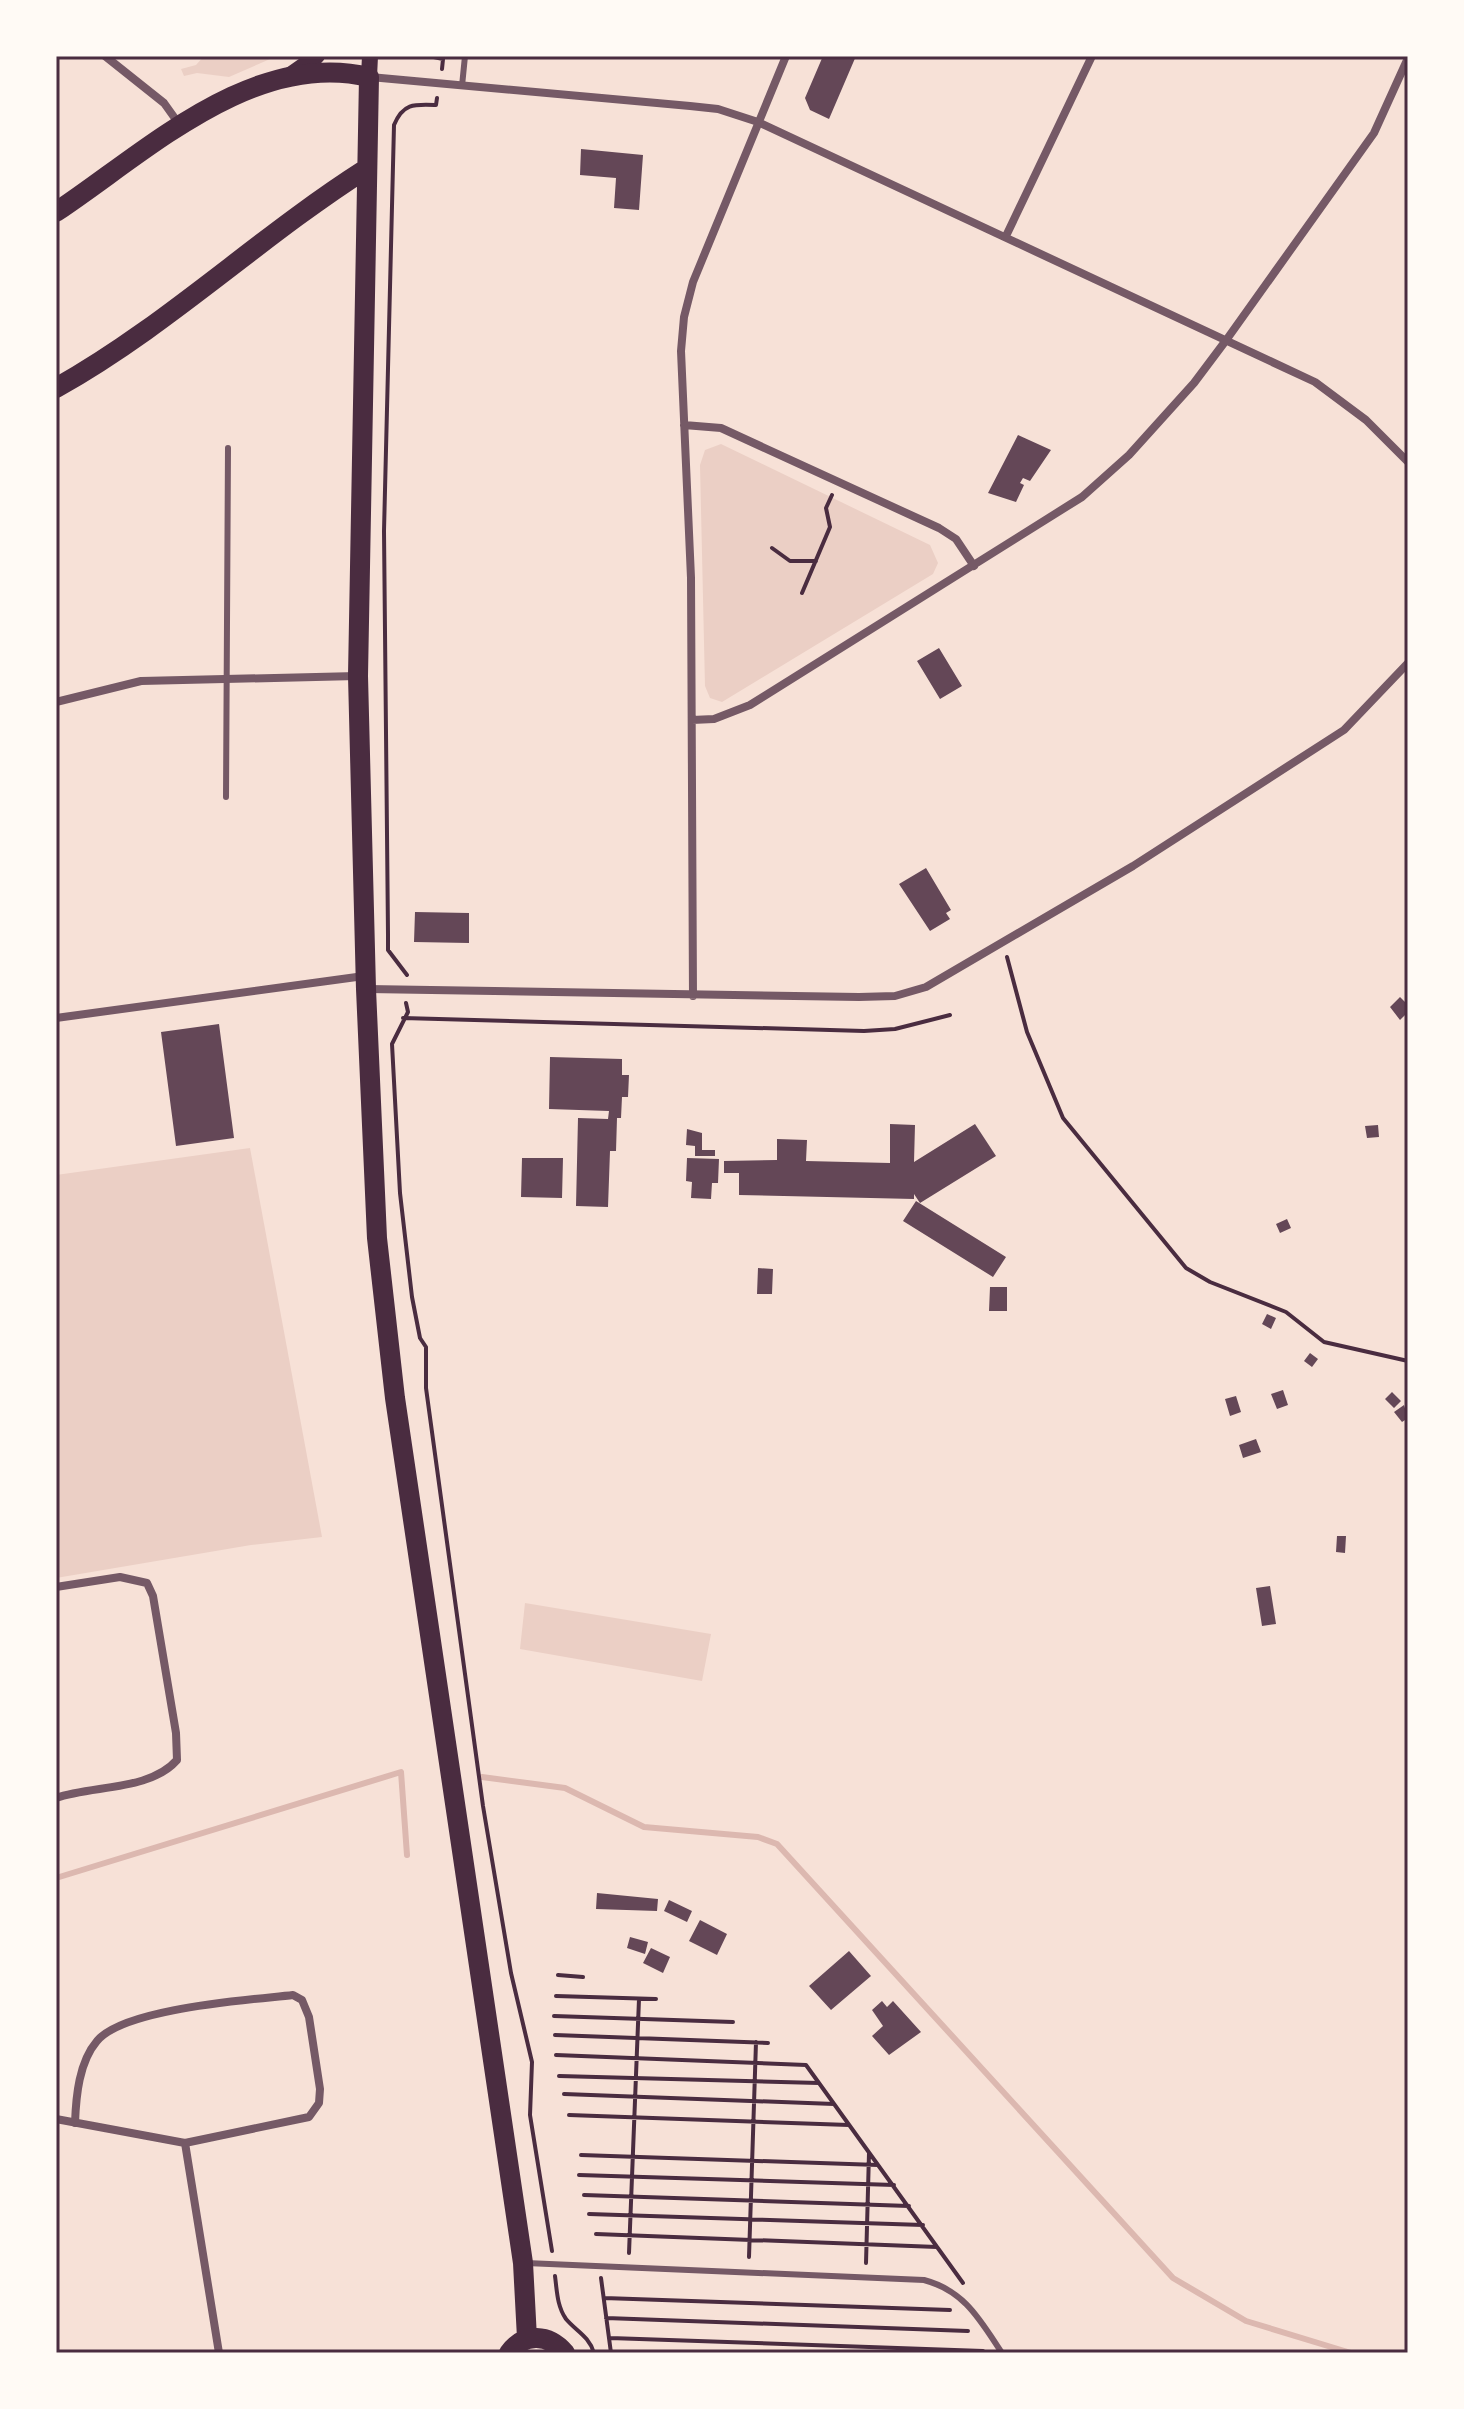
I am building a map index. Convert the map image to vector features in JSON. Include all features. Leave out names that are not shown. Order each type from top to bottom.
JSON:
[{"type":"main road","points":[[56,212],[179,124],[223,101],[290,75],[317,56]]},
{"type":"main road","points":[[370,56],[358,676],[377,1238],[395,1398],[523,2263],[527,2338]]},
{"type":"main road","points":[[290,75],[346,71],[369,77]]},
{"type":"main road","points":[[57,384],[157,324],[298,213],[366,169]]},
{"type":"main road","points":[[509,2353],[527,2338],[548,2339],[565,2353]]},
{"type":"street","points":[[105,56],[164,103],[179,124]]},
{"type":"street","points":[[693,996],[692,720],[684,317],[693,282],[786,56]]},
{"type":"street","points":[[1006,236],[1092,56]]},
{"type":"street","points":[[692,720],[714,719],[750,705],[974,566],[1108,476],[1194,383],[1227,339],[1374,133],[1408,58]]},
{"type":"street","points":[[369,77],[718,109],[758,122],[1315,382],[1366,420],[1408,462]]},
{"type":"street","points":[[684,425],[721,428],[939,528],[956,539],[974,566]]},
{"type":"street","points":[[56,1018],[366,983],[406,990],[693,996],[895,996],[926,987],[1133,866],[1344,730],[1408,663]]},
{"type":"street","points":[[56,702],[141,681],[358,676]]},
{"type":"street","points":[[56,1587],[120,1577],[147,1583],[153,1596],[176,1733],[177,1760],[167,1772],[149,1779],[80,1790],[56,1798]]},
{"type":"street","points":[[56,2119],[75,2123],[185,2143],[309,2117],[319,2103],[320,2089],[309,2017],[302,2000],[293,1995],[214,2004],[117,2026],[97,2040],[83,2070],[75,2123]]},
{"type":"street","points":[[185,2143],[219,2353]]},
{"type":"lane","points":[[462,86],[465,56]]},
{"type":"lane","points":[[226,797],[228,448]]},
{"type":"lane","points":[[523,2263],[924,2280],[947,2286],[968,2302],[1002,2353]]},
{"type":"path","points":[[429,56],[443,59],[436,105],[408,105],[400,111],[394,125],[384,531],[388,934],[393,959],[407,971],[408,1012],[392,1044],[400,1193],[412,1297],[420,1338],[426,1347],[426,1388],[483,1806],[511,1973],[532,2062],[530,2115],[558,2303],[567,2319],[586,2336],[594,2353]]},
{"type":"path","points":[[802,593],[830,527],[826,508],[839,482]]},
{"type":"path","points":[[772,548],[790,561],[816,561]]},
{"type":"path","points":[[1003,941],[1027,1032],[1063,1118],[1186,1268],[1210,1282],[1286,1312],[1324,1342],[1408,1361]]},
{"type":"path","points":[[403,1018],[864,1031],[895,1029],[950,1015]]},
{"type":"path","points":[[558,1975],[583,1977]]},
{"type":"path","points":[[556,1996],[656,1999]]},
{"type":"path","points":[[629,2253],[639,1999]]},
{"type":"path","points":[[554,2016],[733,2022]]},
{"type":"path","points":[[555,2035],[768,2043]]},
{"type":"path","points":[[749,2257],[756,2042]]},
{"type":"path","points":[[556,2055],[806,2065],[964,2285]]},
{"type":"path","points":[[559,2076],[819,2083]]},
{"type":"path","points":[[564,2094],[835,2104]]},
{"type":"path","points":[[569,2115],[849,2125]]},
{"type":"path","points":[[866,2263],[869,2151]]},
{"type":"path","points":[[581,2155],[879,2165]]},
{"type":"path","points":[[579,2175],[894,2185]]},
{"type":"path","points":[[584,2195],[909,2206]]},
{"type":"path","points":[[589,2214],[923,2225]]},
{"type":"path","points":[[596,2234],[938,2247]]},
{"type":"path","points":[[611,2353],[601,2278],[615,2278]]},
{"type":"path","points":[[604,2298],[953,2310],[949,2304]]},
{"type":"path","points":[[606,2318],[968,2331]]},
{"type":"path","points":[[960,2320],[984,2352]]},
{"type":"path","points":[[609,2338],[984,2352]]},
{"type":"shaded area","points":[[204,56],[277,56],[229,77],[197,73],[184,76],[181,69],[196,65]]},
{"type":"shaded area","points":[[721,444],[930,545],[938,563],[933,574],[722,702],[710,698],[705,686],[700,465],[705,450]]},
{"type":"shaded area","points":[[250,1148],[322,1537],[251,1545],[56,1578],[56,1175]]},
{"type":"shaded area","points":[[525,1603],[711,1634],[702,1681],[520,1649]]},
{"type":"building","points":[[823,56],[856,56],[829,119],[810,110],[805,98]]},
{"type":"building","points":[[581,149],[643,155],[639,210],[614,208],[616,178],[580,175]]},
{"type":"building","points":[[1018,435],[1051,450],[1030,481],[1023,478],[1020,483],[1024,485],[1016,502],[988,493]]},
{"type":"building","points":[[939,648],[962,686],[940,699],[917,661]]},
{"type":"building","points":[[926,868],[951,910],[946,913],[950,919],[930,931],[899,884]]},
{"type":"building","points":[[415,912],[469,913],[469,943],[414,942]]},
{"type":"building","points":[[1400,997],[1408,1005],[1408,1012],[1400,1020],[1390,1007]]},
{"type":"building","points":[[219,1024],[234,1138],[176,1146],[161,1032]]},
{"type":"building","points":[[550,1057],[622,1059],[622,1075],[629,1075],[628,1097],[622,1097],[621,1118],[617,1118],[616,1151],[610,1151],[608,1207],[576,1206],[578,1118],[608,1119],[609,1111],[549,1109]]},
{"type":"building","points":[[890,1124],[915,1125],[914,1162],[975,1124],[996,1156],[920,1203],[914,1194],[914,1199],[739,1195],[739,1173],[724,1173],[724,1161],[777,1160],[777,1139],[807,1140],[806,1161],[890,1163]]},
{"type":"building","points":[[1378,1125],[1379,1137],[1367,1138],[1365,1126]]},
{"type":"building","points":[[687,1129],[702,1133],[702,1150],[715,1150],[715,1156],[695,1156],[695,1146],[686,1145]]},
{"type":"building","points":[[522,1158],[563,1158],[562,1198],[521,1197]]},
{"type":"building","points":[[687,1158],[719,1159],[718,1183],[712,1183],[711,1199],[691,1198],[692,1182],[686,1181]]},
{"type":"building","points":[[916,1201],[1006,1257],[993,1277],[903,1221]]},
{"type":"building","points":[[1287,1219],[1291,1228],[1280,1233],[1276,1224]]},
{"type":"building","points":[[758,1268],[773,1269],[772,1294],[757,1294]]},
{"type":"building","points":[[990,1287],[1007,1287],[1007,1311],[989,1311]]},
{"type":"building","points":[[1267,1314],[1276,1318],[1271,1329],[1262,1324]]},
{"type":"building","points":[[1310,1353],[1318,1359],[1312,1367],[1304,1361]]},
{"type":"building","points":[[1283,1390],[1288,1405],[1277,1409],[1271,1394]]},
{"type":"building","points":[[1392,1392],[1401,1401],[1394,1408],[1385,1399]]},
{"type":"building","points":[[1236,1396],[1241,1412],[1230,1416],[1225,1399]]},
{"type":"building","points":[[1404,1405],[1408,1418],[1402,1422],[1394,1412]]},
{"type":"building","points":[[1256,1439],[1261,1452],[1243,1458],[1239,1445]]},
{"type":"building","points":[[1337,1536],[1346,1536],[1345,1553],[1336,1552]]},
{"type":"building","points":[[1270,1586],[1276,1624],[1262,1626],[1256,1588]]},
{"type":"building","points":[[597,1893],[658,1899],[657,1911],[596,1909]]},
{"type":"building","points":[[669,1900],[692,1911],[687,1922],[664,1911]]},
{"type":"building","points":[[700,1920],[727,1934],[717,1955],[689,1941]]},
{"type":"building","points":[[630,1937],[648,1942],[645,1954],[627,1948]]},
{"type":"building","points":[[651,1948],[670,1957],[663,1973],[643,1963]]},
{"type":"building","points":[[849,1951],[871,1976],[831,2010],[809,1986]]},
{"type":"building","points":[[882,2001],[887,2007],[893,2001],[921,2032],[889,2055],[872,2036],[883,2026],[872,2010]]},
{"type":"waterway","points":[[56,1878],[401,1772],[407,1855]]},
{"type":"waterway","points":[[482,1777],[565,1788],[644,1827],[758,1837],[777,1844],[1173,2278],[1246,2321],[1351,2353]]}]
